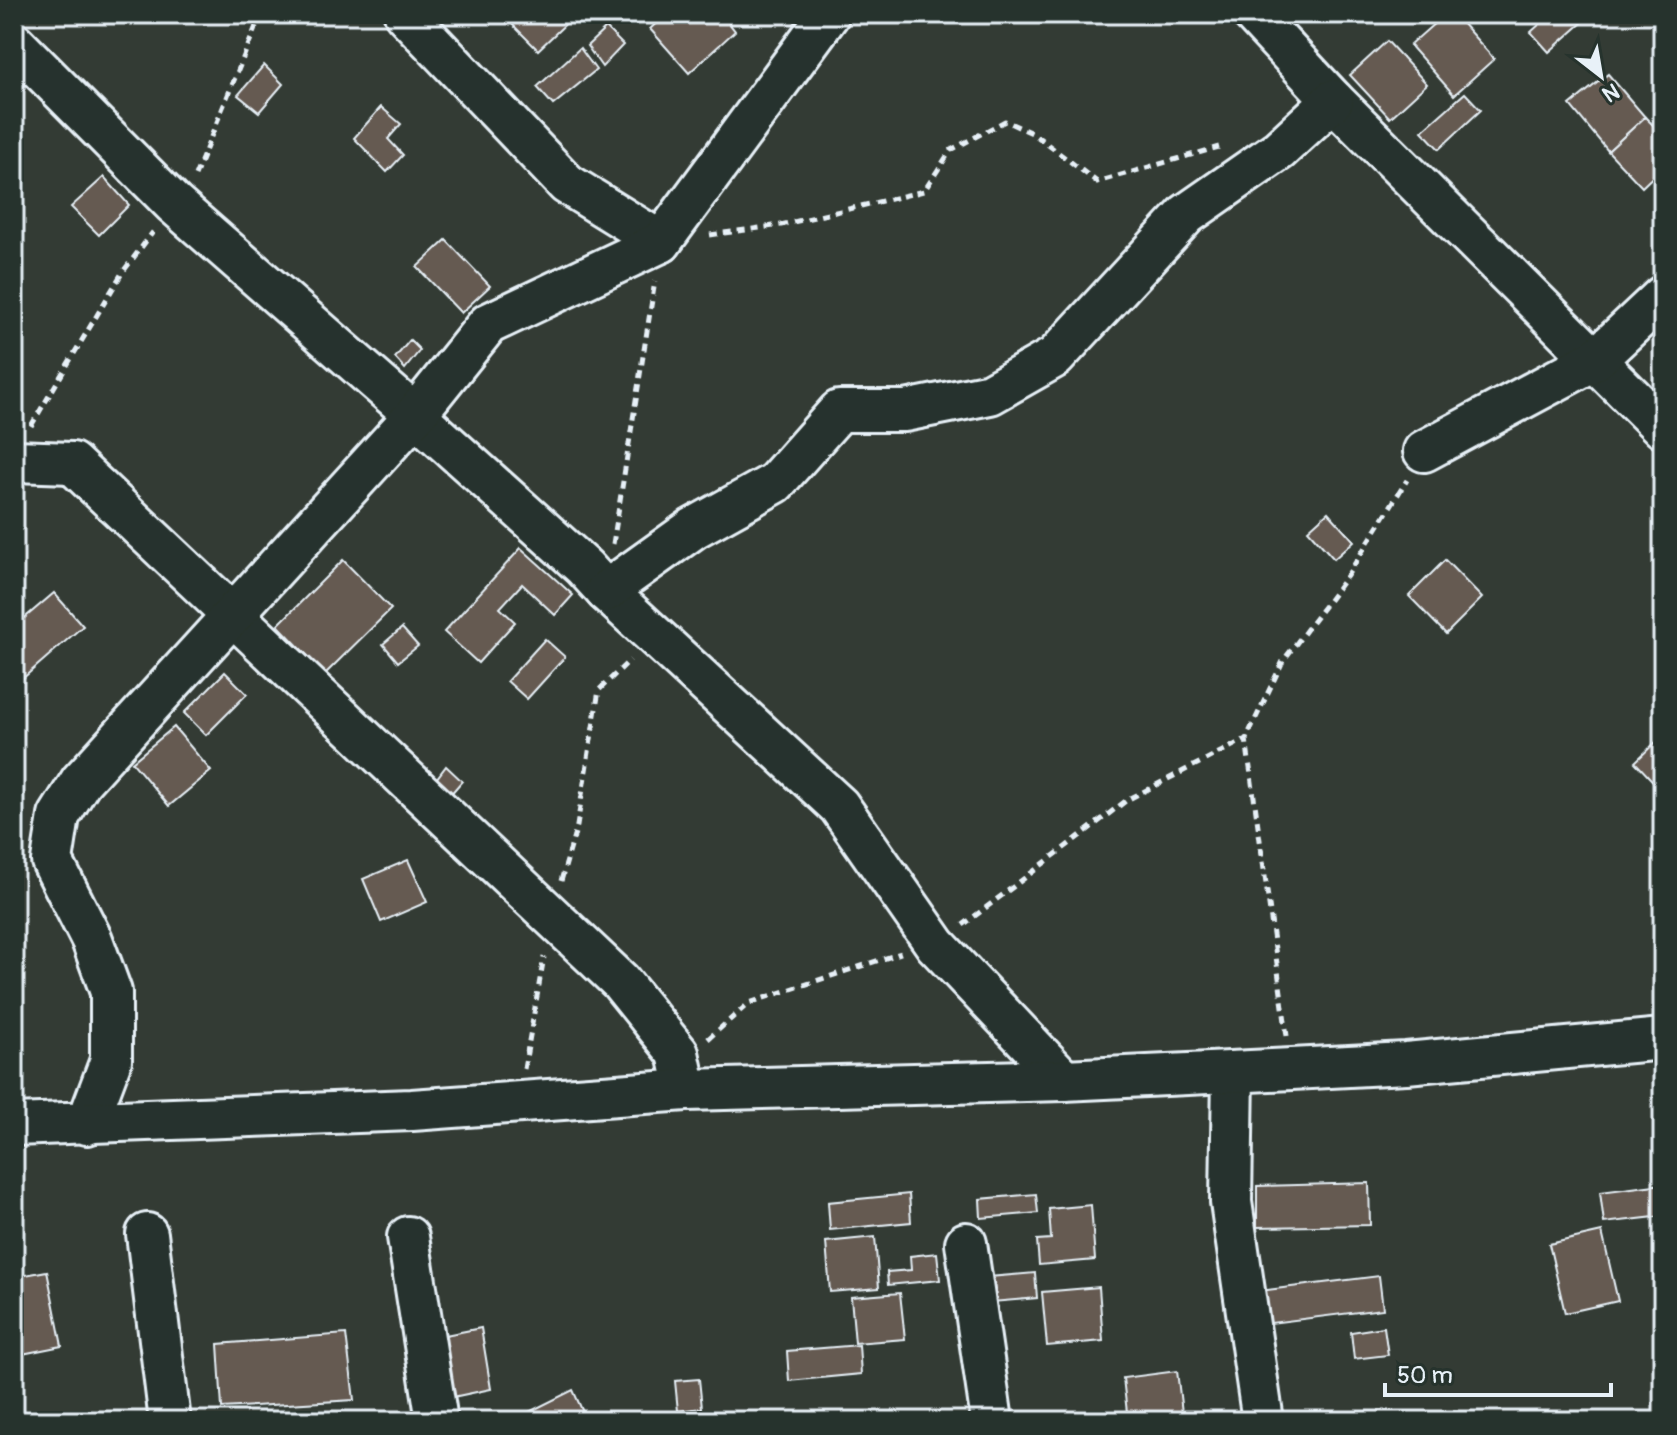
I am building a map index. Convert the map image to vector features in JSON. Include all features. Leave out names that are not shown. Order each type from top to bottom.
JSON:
[{"type":"street","points":[[405,14],[567,184],[661,242]]},
{"type":"street","points":[[1253,14],[1333,100],[1663,428]]},
{"type":"street","points":[[87,1124],[111,1060],[111,992],[92,940],[52,861],[59,816],[81,781],[415,415],[488,324],[661,242],[811,21]]},
{"type":"street","points":[[14,43],[174,204],[584,567],[606,591],[839,806],[936,945],[1064,1080]]},
{"type":"street","points":[[606,591],[694,528],[775,483],[839,411],[905,411],[990,394],[1055,357],[1187,214],[1279,150],[1333,100]]},
{"type":"street","points":[[1424,451],[1596,359],[1663,296]]},
{"type":"street","points":[[22,445],[72,463],[620,981],[678,1053],[686,1090]]},
{"type":"street","points":[[14,1125],[412,1110],[686,1090],[1064,1080],[1292,1069],[1406,1063],[1663,1039]]},
{"type":"street","points":[[1233,1072],[1231,1202],[1263,1421]]},
{"type":"street","points":[[147,1234],[170,1421]]},
{"type":"street","points":[[408,1237],[437,1421]]},
{"type":"street","points":[[966,1243],[992,1421]]},
{"type":"path","points":[[22,445],[122,273],[197,173],[261,14]]},
{"type":"path","points":[[606,591],[661,242],[781,225],[924,191],[951,150],[1005,121],[1034,134],[1097,182],[1220,147]]},
{"type":"path","points":[[1292,1069],[1246,739],[1283,661],[1347,576],[1424,451]]},
{"type":"path","points":[[518,1101],[551,917],[577,826],[599,690],[654,635]]},
{"type":"building","points":[[502,14],[576,14],[538,50]]},
{"type":"building","points":[[666,14],[722,14],[735,31],[689,73],[650,29]]},
{"type":"building","points":[[1445,14],[1454,14],[1494,59],[1454,95],[1410,45]]},
{"type":"building","points":[[1551,14],[1592,14],[1549,52],[1531,32]]},
{"type":"building","points":[[606,28],[623,45],[602,67],[587,46]]},
{"type":"building","points":[[1387,41],[1427,84],[1390,118],[1350,75]]},
{"type":"building","points":[[580,48],[596,70],[553,105],[537,87]]},
{"type":"building","points":[[264,65],[283,84],[259,112],[238,95]]},
{"type":"building","points":[[1608,74],[1645,117],[1608,151],[1570,105]]},
{"type":"building","points":[[1465,93],[1481,110],[1439,149],[1422,131]]},
{"type":"building","points":[[381,107],[401,124],[388,139],[403,155],[387,172],[354,138]]},
{"type":"building","points":[[1645,117],[1663,135],[1663,167],[1642,187],[1608,151]]},
{"type":"building","points":[[104,177],[129,205],[99,235],[71,207]]},
{"type":"building","points":[[446,240],[490,286],[461,313],[417,267]]},
{"type":"building","points":[[410,340],[420,350],[405,369],[395,358]]},
{"type":"building","points":[[1328,512],[1354,541],[1334,559],[1308,530]]},
{"type":"building","points":[[521,548],[573,595],[555,615],[522,584],[500,608],[515,622],[478,663],[444,632]]},
{"type":"building","points":[[343,560],[391,609],[325,674],[278,625]]},
{"type":"building","points":[[1445,560],[1482,598],[1446,634],[1409,596]]},
{"type":"building","points":[[54,593],[83,626],[14,686],[14,627]]},
{"type":"building","points":[[402,628],[418,646],[398,662],[383,644]]},
{"type":"building","points":[[545,639],[565,657],[527,699],[507,681]]},
{"type":"building","points":[[225,672],[247,694],[206,735],[184,713]]},
{"type":"building","points":[[174,727],[211,771],[169,806],[132,762]]},
{"type":"building","points":[[1663,735],[1663,792],[1635,762]]},
{"type":"building","points":[[446,766],[462,781],[449,796],[434,782]]},
{"type":"building","points":[[408,860],[427,902],[381,922],[363,879]]},
{"type":"building","points":[[1369,1183],[1370,1225],[1257,1227],[1257,1186]]},
{"type":"building","points":[[1663,1184],[1663,1216],[1604,1223],[1600,1192]]},
{"type":"building","points":[[909,1194],[911,1222],[830,1230],[828,1202]]},
{"type":"building","points":[[1036,1194],[1038,1213],[981,1218],[980,1199]]},
{"type":"building","points":[[1091,1205],[1095,1260],[1039,1265],[1037,1240],[1051,1239],[1049,1209]]},
{"type":"building","points":[[1602,1232],[1618,1301],[1565,1313],[1549,1244]]},
{"type":"building","points":[[875,1237],[879,1288],[830,1292],[826,1242]]},
{"type":"building","points":[[937,1253],[940,1280],[888,1285],[887,1272],[911,1270],[910,1256]]},
{"type":"building","points":[[47,1271],[62,1346],[17,1355],[14,1340],[14,1277]]},
{"type":"building","points":[[1035,1273],[1037,1298],[992,1302],[989,1277]]},
{"type":"building","points":[[1379,1276],[1383,1309],[1263,1324],[1259,1291]]},
{"type":"building","points":[[1099,1287],[1103,1341],[1047,1346],[1042,1292]]},
{"type":"building","points":[[900,1293],[905,1339],[855,1343],[851,1297]]},
{"type":"building","points":[[1384,1327],[1388,1355],[1354,1359],[1351,1332]]},
{"type":"building","points":[[481,1328],[491,1389],[448,1398],[440,1336]]},
{"type":"building","points":[[346,1334],[354,1400],[222,1408],[218,1344]]},
{"type":"building","points":[[859,1345],[861,1374],[789,1381],[787,1351]]},
{"type":"building","points":[[1177,1371],[1183,1421],[1128,1421],[1123,1378]]},
{"type":"building","points":[[699,1379],[702,1408],[678,1411],[675,1381]]},
{"type":"building","points":[[573,1390],[587,1421],[526,1421],[523,1415]]},
{"type":"building","points":[[1349,1414],[1350,1421],[1287,1421]]}]
